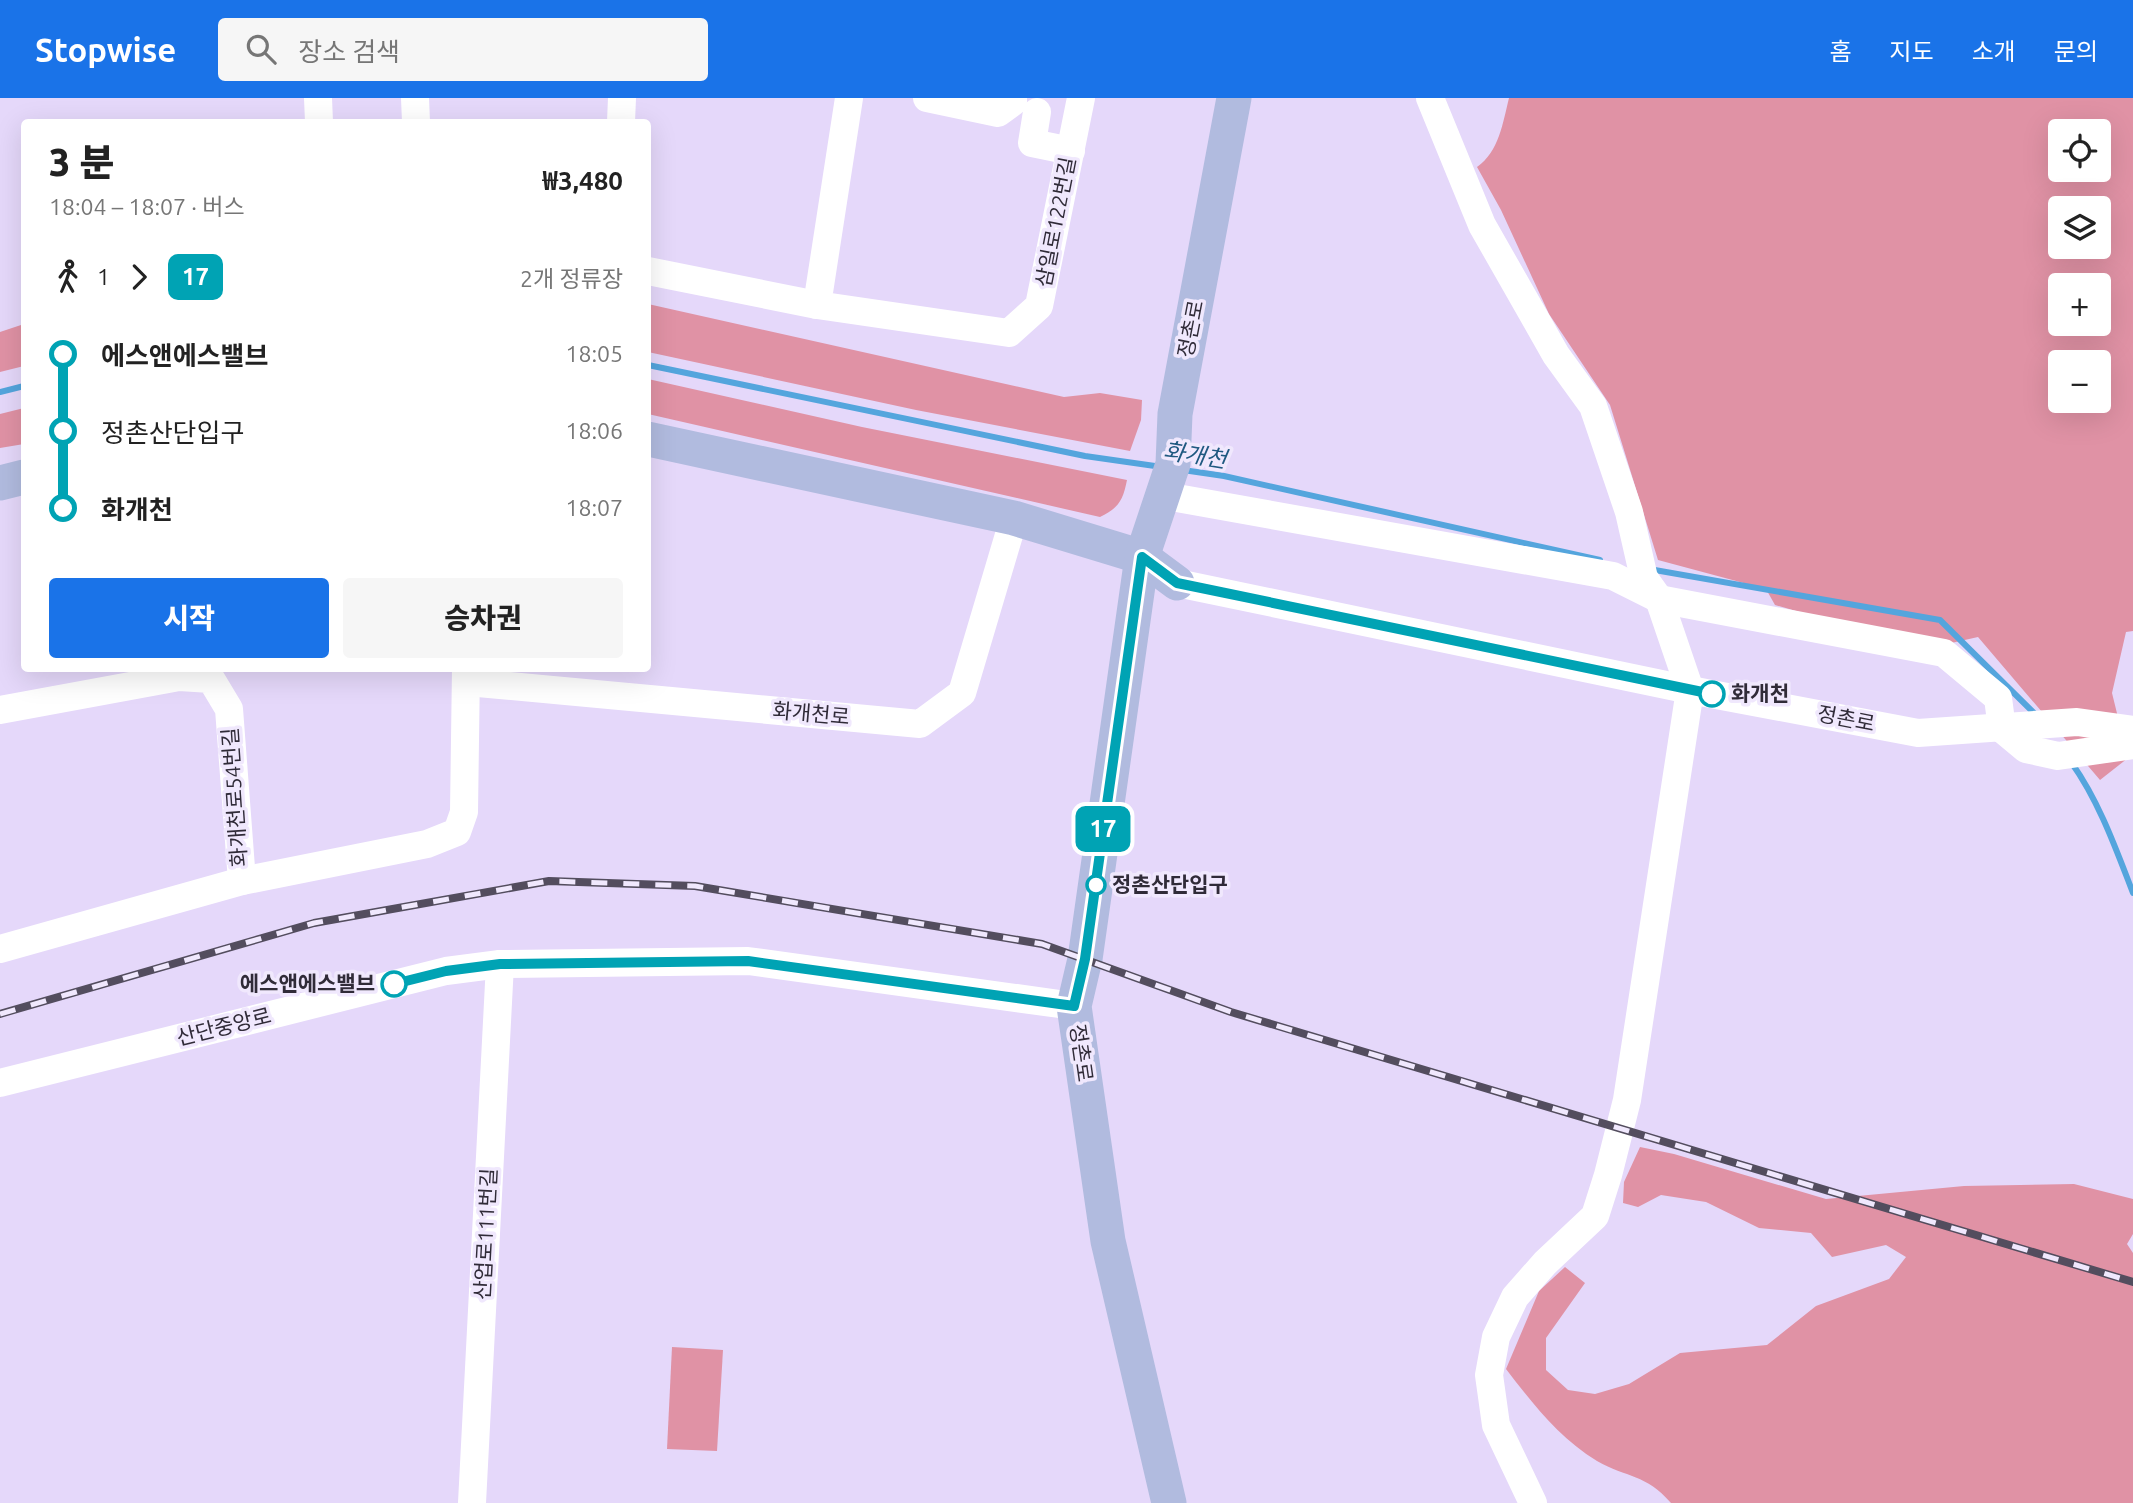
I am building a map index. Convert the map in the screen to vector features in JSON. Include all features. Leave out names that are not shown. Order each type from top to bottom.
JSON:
[{"type":"main road","name":"정촌로","points":[[1169,1503],[1108,1241],[1074,1006],[1085,959],[1142,557],[1167,481],[1175,414],[1234,98]]},
{"type":"main road","points":[[651,440],[1014,517],[1142,557]]},
{"type":"main road","points":[[0,484],[21,478]]},
{"type":"main road","name":"정촌로","points":[[1142,557],[1177,583]]},
{"type":"street","points":[[318,98],[319,119]]},
{"type":"street","points":[[415,98],[416,119]]},
{"type":"street","points":[[621,119],[622,98]]},
{"type":"street","points":[[651,272],[817,305],[849,98]]},
{"type":"street","points":[[927,98],[1005,105],[1024,118],[1033,117],[1039,105]]},
{"type":"street","name":"삼일로122번길","points":[[817,305],[1009,333],[1039,306],[1081,98]]},
{"type":"street","points":[[1430,98],[1494,249],[1556,355],[1593,406],[1629,512],[1647,577],[1690,690],[1620,1128],[1595,1216],[1545,1263],[1515,1297],[1496,1337],[1489,1374],[1496,1424],[1533,1503]]},
{"type":"street","points":[[1039,105],[1032,143],[1070,151]]},
{"type":"street","points":[[1167,481],[1613,576],[1647,577],[1944,653],[1998,698],[2026,749],[2058,756],[2133,745]]},
{"type":"street","name":"화개천로","points":[[467,675],[920,724],[962,693],[1014,517]]},
{"type":"street","name":"정촌로","points":[[1177,583],[1690,690],[1918,733],[2077,722],[2133,730]]},
{"type":"street","name":"화개천로54번길","points":[[0,949],[242,881],[428,844],[457,832],[464,812],[467,675]]},
{"type":"street","name":"화개천로54번길","points":[[0,710],[180,677],[211,679],[229,709],[242,881]]},
{"type":"street","name":"산단중앙로","points":[[0,1083],[446,971],[500,964],[748,961],[1074,1006]]},
{"type":"street","name":"산업로111번길","points":[[472,1503],[500,964]]},
{"type":"shaded area","points":[[1509,98],[2133,98],[2133,631],[2126,632],[2112,693],[2128,758],[2100,780],[1978,637],[1938,646],[1896,640],[1775,605],[1766,589],[1658,560],[1610,405],[1549,314],[1501,210],[1477,167],[1495,145]]},
{"type":"shaded area","points":[[651,305],[1064,397],[1100,393],[1142,400],[1141,420],[1130,451],[916,410],[651,353]]},
{"type":"shaded area","points":[[21,325],[21,367],[0,372],[0,332]]},
{"type":"shaded area","points":[[651,380],[862,427],[1127,480],[1119,503],[1100,517],[651,415]]},
{"type":"shaded area","points":[[21,409],[21,444],[0,448],[0,414]]},
{"type":"shaded area","points":[[1640,1147],[1674,1154],[1826,1199],[1964,1186],[2074,1184],[2133,1199],[2133,1234],[2127,1244],[2133,1253],[2133,1503],[1671,1503],[1645,1481],[1597,1461],[1583,1452],[1547,1420],[1506,1369],[1539,1291],[1565,1267],[1585,1283],[1546,1338],[1546,1370],[1568,1390],[1595,1394],[1629,1384],[1680,1353],[1767,1345],[1816,1306],[1889,1279],[1906,1257],[1886,1245],[1832,1257],[1811,1233],[1759,1228],[1706,1202],[1661,1195],[1638,1207],[1623,1203],[1624,1182]]},
{"type":"shaded area","points":[[672,1347],[723,1350],[717,1451],[667,1449]]},
{"type":"waterway","name":"화개천","points":[[651,366],[1085,456],[1162,467]]},
{"type":"waterway","name":"화개천","points":[[0,392],[21,387]]},
{"type":"waterway","name":"화개천","points":[[1183,470],[1224,476],[1600,560]]},
{"type":"waterway","name":"화개천","points":[[1649,569],[1940,620],[2038,717]]},
{"type":"waterway","name":"화개천","points":[[2071,762],[2098,809],[2133,893]]},
{"type":"railway","points":[[0,1014],[314,923],[549,881],[695,886],[1042,944],[1231,1012],[2133,1282]]},
{"type":"bus line","name":"17","points":[[394,984],[446,971],[500,964],[748,961],[1074,1006],[1085,959],[1142,557],[1177,583],[1712,694]]},
{"type":"place","name":"화개천","points":[[1712,694]]},
{"type":"place","name":"정촌산단입구","points":[[1096,885]]},
{"type":"place","name":"에스앤에스밸브","points":[[394,984]]}]
